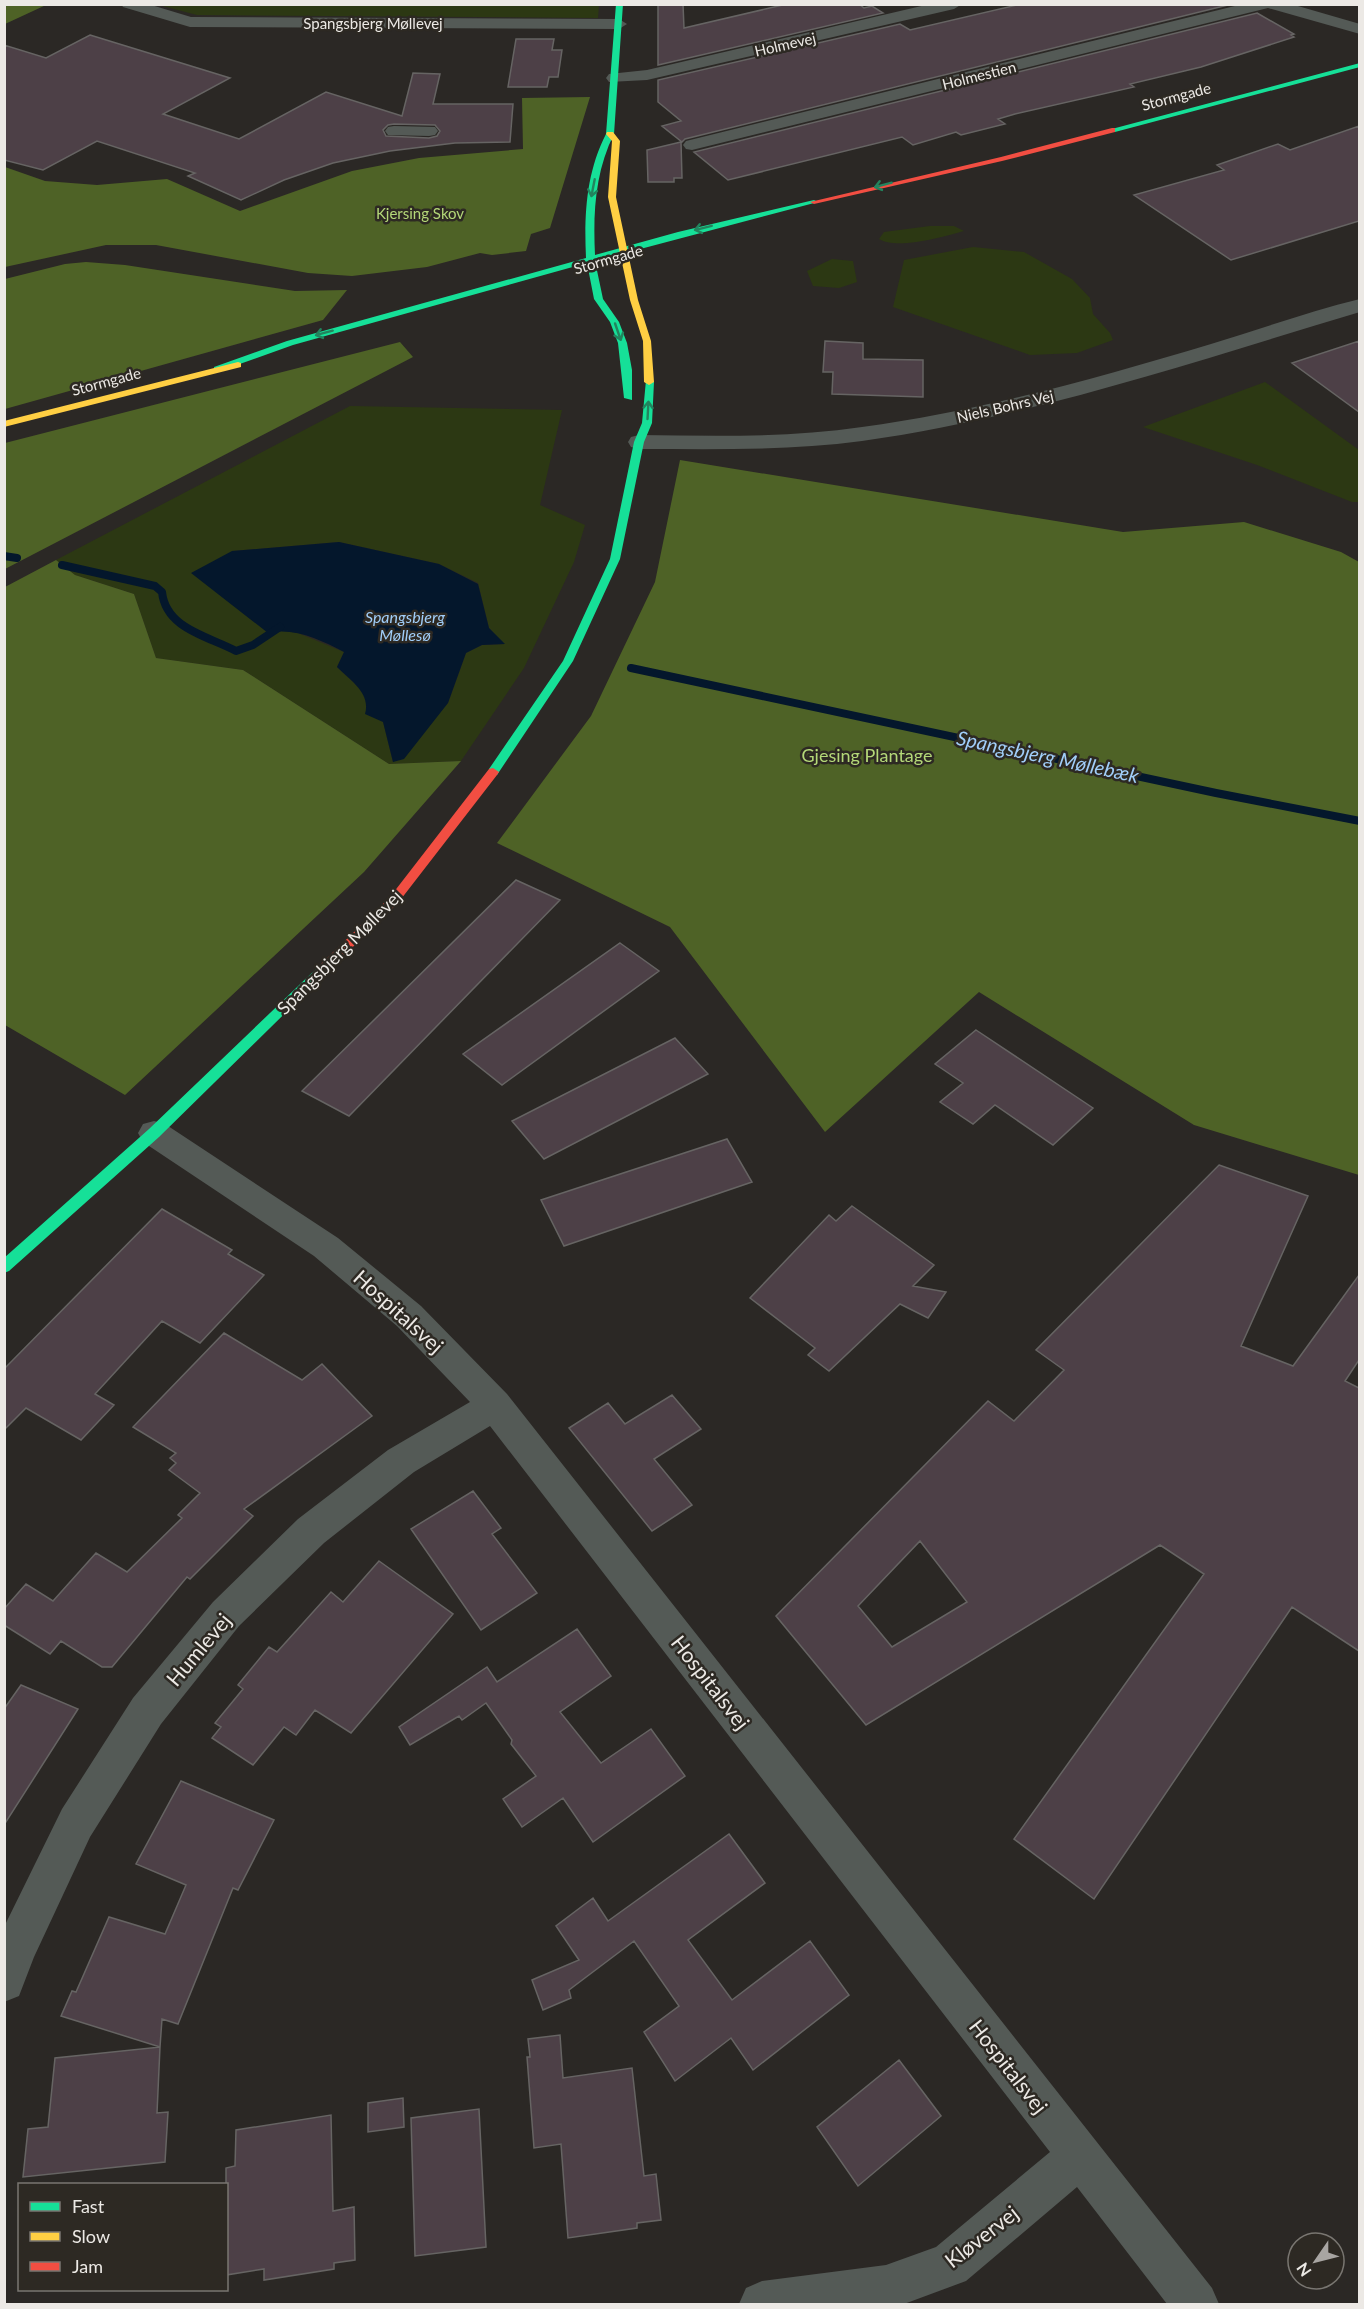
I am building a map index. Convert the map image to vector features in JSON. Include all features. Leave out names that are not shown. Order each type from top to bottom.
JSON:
[{"type":"street","name":"Spangsbjerg Møllevej","points":[[129,4],[190,22],[619,24]]},
{"type":"street","name":"Spangsbjerg Møllevej","points":[[620,4],[610,134],[602,142],[590,200],[590,229],[647,341],[649,376],[647,423],[633,427]]},
{"type":"street","name":"Holmevej","points":[[615,78],[647,75],[954,4]]},
{"type":"street","name":"Holmestien","points":[[692,145],[1265,4]]},
{"type":"street","points":[[1271,4],[1359,29]]},
{"type":"street","name":"Stormgade","points":[[217,369],[290,343],[610,269],[809,212],[836,198],[894,182],[1002,159],[1359,65]]},
{"type":"street","points":[[394,131],[429,131]]},
{"type":"street","name":"Spangsbjerg Møllevej","points":[[4,1267],[154,1133],[394,900],[497,767],[568,660],[615,559],[633,427],[627,362],[617,326],[598,298],[610,269],[616,141],[610,134]]},
{"type":"street","name":"Stormgade","points":[[853,208],[1002,159]]},
{"type":"street","points":[[338,344],[353,334],[610,269]]},
{"type":"street","name":"Niels Bohrs Vej","points":[[633,427],[755,442],[861,434],[968,415],[1051,396],[1359,305]]},
{"type":"street","name":"Stormgade","points":[[4,424],[217,369],[293,355],[361,338]]},
{"type":"street","name":"Hospitalsvej","points":[[154,1133],[326,1247],[409,1316],[495,1405],[1196,2304]]},
{"type":"street","name":"Humlevej","points":[[4,1981],[16,1949],[76,1822],[147,1711],[226,1614],[311,1531],[401,1461],[495,1405]]},
{"type":"street","name":"Kløvervej","points":[[762,2304],[886,2288],[950,2265],[1079,2156]]},
{"type":"green space","points":[[5,4],[46,4],[46,5],[5,24]]},
{"type":"green space","points":[[599,4],[598,18],[197,15],[159,5]]},
{"type":"green space","name":"Kjersing Skov","points":[[590,97],[550,228],[531,234],[526,251],[492,255],[480,253],[427,267],[352,276],[308,273],[156,245],[106,245],[5,267],[5,167],[45,181],[97,185],[167,179],[240,211],[352,171],[419,158],[523,149],[522,98]]},
{"type":"green space","points":[[930,226],[954,226],[964,231],[908,243],[887,242],[879,239],[884,232]]},
{"type":"green space","points":[[973,247],[1024,252],[1072,279],[1090,298],[1093,314],[1110,333],[1113,340],[1077,353],[1030,355],[893,307],[904,260]]},
{"type":"green space","points":[[832,259],[853,261],[857,282],[839,288],[813,286],[807,271]]},
{"type":"green space","points":[[86,262],[125,265],[295,291],[347,290],[323,320],[5,409],[5,279],[65,264]]},
{"type":"green space","points":[[400,342],[413,357],[5,569],[5,443]]},
{"type":"green space","points":[[1265,382],[1359,450],[1359,502],[1352,502],[1257,465],[1143,427]]},
{"type":"green space","points":[[350,406],[562,410],[540,505],[585,525],[574,562],[524,668],[461,761],[389,764],[243,670],[156,658],[134,594],[75,575],[56,560]],"holes":[[[339,542],[439,564],[478,583],[489,628],[504,644],[482,645],[466,653],[448,703],[393,762],[383,721],[366,714],[366,700],[363,694],[354,682],[337,667],[344,652],[298,633],[280,630],[232,551]]]},
{"type":"green space","name":"Gjesing Plantage","points":[[680,460],[1123,532],[1244,522],[1341,552],[1359,562],[1359,1175],[1194,1125],[979,992],[825,1132],[670,927],[497,843],[591,716],[655,582]]},
{"type":"green space","points":[[56,560],[75,575],[134,594],[156,658],[243,670],[389,764],[461,761],[364,872],[125,1095],[5,1025],[5,587]]},
{"type":"water","name":"Spangsbjerg Møllesø","points":[[339,542],[439,564],[478,584],[489,628],[505,644],[482,645],[466,653],[448,703],[404,759],[393,762],[383,722],[365,714],[365,700],[359,688],[337,667],[344,652],[317,639],[297,633],[268,633],[191,573],[232,551]]},
{"type":"building","points":[[658,4],[683,4],[684,28],[787,4],[859,4],[864,8],[872,6],[883,13],[658,65]]},
{"type":"building","points":[[1021,4],[1232,4],[685,139],[682,142],[662,126],[681,121],[658,102],[658,80],[900,24],[910,30]]},
{"type":"building","points":[[1257,13],[1294,34],[1291,35],[1294,37],[1201,67],[1130,84],[1134,87],[998,119],[1005,124],[961,135],[956,132],[913,145],[902,137],[728,180],[694,152]]},
{"type":"building","points":[[90,35],[230,78],[163,114],[239,139],[326,92],[402,116],[413,73],[440,74],[433,104],[513,104],[510,142],[455,143],[390,151],[333,163],[284,180],[241,200],[188,176],[195,173],[97,141],[43,170],[4,160],[4,45],[46,58]],"holes":[[[394,124],[435,125],[440,131],[437,136],[429,138],[386,136],[383,130],[388,125]]]},
{"type":"building","points":[[516,39],[554,39],[552,50],[562,50],[558,77],[549,77],[547,87],[508,87]]},
{"type":"building","points":[[1359,126],[1359,221],[1231,260],[1134,195],[1224,170],[1217,165],[1278,144],[1290,150]]},
{"type":"building","points":[[681,142],[682,178],[674,178],[674,182],[648,182],[647,150]]},
{"type":"building","points":[[825,341],[863,343],[863,359],[923,360],[923,397],[832,394],[833,372],[823,372]]},
{"type":"building","points":[[1359,341],[1359,412],[1292,363]]},
{"type":"building","points":[[516,880],[560,900],[349,1116],[302,1091]]},
{"type":"building","points":[[620,943],[659,971],[502,1085],[463,1054]]},
{"type":"building","points":[[976,1030],[1093,1108],[1053,1145],[995,1105],[973,1124],[940,1102],[963,1083],[935,1064]]},
{"type":"building","points":[[675,1038],[708,1074],[544,1159],[512,1121]]},
{"type":"building","points":[[727,1139],[752,1182],[564,1246],[541,1200]]},
{"type":"building","points":[[1219,1165],[1308,1196],[1241,1346],[1293,1366],[1359,1275],[1359,1360],[1345,1381],[1359,1388],[1359,1651],[1292,1607],[1094,1899],[1014,1839],[1204,1574],[1160,1545],[866,1725],[776,1616],[988,1401],[1014,1421],[1064,1370],[1036,1350]],"holes":[[[920,1541],[967,1602],[892,1647],[858,1606]]]},
{"type":"building","points":[[852,1206],[934,1265],[913,1286],[946,1292],[928,1318],[900,1304],[829,1371],[808,1355],[815,1348],[750,1298],[829,1215],[836,1221]]},
{"type":"building","points":[[162,1209],[232,1250],[228,1254],[264,1275],[200,1343],[162,1321],[95,1394],[114,1405],[81,1440],[26,1408],[4,1430],[4,1369]]},
{"type":"building","points":[[224,1333],[302,1380],[322,1364],[372,1416],[244,1509],[253,1516],[190,1579],[187,1577],[112,1667],[102,1667],[61,1641],[50,1654],[4,1625],[4,1609],[26,1584],[53,1601],[96,1553],[127,1572],[182,1518],[178,1515],[200,1493],[169,1470],[176,1463],[170,1458],[176,1453],[133,1427]]},
{"type":"building","points":[[672,1395],[701,1429],[654,1459],[692,1505],[652,1531],[569,1428],[608,1403],[625,1424]]},
{"type":"building","points":[[473,1491],[501,1528],[492,1534],[537,1593],[481,1630],[411,1529]]},
{"type":"building","points":[[379,1561],[453,1614],[351,1733],[315,1710],[296,1735],[284,1727],[253,1765],[212,1738],[221,1727],[215,1723],[243,1689],[238,1685],[269,1647],[277,1652],[331,1592],[343,1602]]},
{"type":"building","points":[[577,1629],[611,1676],[560,1712],[601,1763],[651,1729],[685,1776],[593,1842],[563,1798],[522,1827],[503,1799],[536,1776],[511,1744],[512,1740],[486,1703],[462,1720],[459,1716],[410,1745],[399,1727],[487,1667],[497,1682]]},
{"type":"building","points":[[21,1685],[78,1709],[4,1825],[4,1709]]},
{"type":"building","points":[[181,1781],[274,1820],[238,1890],[233,1888],[178,2024],[162,2019],[160,2047],[61,2016],[72,1991],[76,1992],[109,1917],[165,1934],[186,1885],[136,1864]]},
{"type":"building","points":[[729,1834],[765,1883],[688,1940],[732,2000],[810,1941],[849,1995],[753,2070],[731,2038],[675,2081],[644,2032],[679,2006],[634,1941],[569,1990],[571,1998],[543,2010],[532,1980],[579,1960],[556,1926],[593,1898],[608,1921]]},
{"type":"building","points":[[560,2035],[563,2078],[632,2068],[644,2176],[656,2174],[661,2220],[637,2223],[637,2228],[568,2238],[561,2144],[534,2148],[527,2057],[530,2057],[528,2039]]},
{"type":"building","points":[[160,2047],[157,2113],[168,2112],[165,2162],[23,2177],[28,2129],[48,2127],[55,2058]]},
{"type":"building","points":[[899,2060],[941,2116],[858,2186],[817,2127]]},
{"type":"building","points":[[403,2098],[404,2127],[368,2132],[368,2103]]},
{"type":"building","points":[[479,2109],[486,2247],[415,2256],[411,2118]]},
{"type":"building","points":[[331,2115],[333,2211],[354,2207],[355,2260],[334,2263],[334,2269],[264,2280],[264,2269],[228,2275],[226,2168],[235,2166],[236,2130]]},
{"type":"waterway","name":"Spangsbjerg Møllebæk","points":[[4,556],[17,558]]},
{"type":"waterway","name":"Spangsbjerg Møllebæk","points":[[62,565],[155,586],[162,592],[165,605],[171,615],[180,623],[236,651],[253,645],[280,627]]},
{"type":"waterway","name":"Spangsbjerg Møllebæk","points":[[631,668],[1216,793],[1360,821]]},
{"type":"traffic: fast","points":[[620,4],[610,134],[596,168],[590,212],[590,235],[593,277],[597,295],[617,326],[623,343],[629,398]]},
{"type":"traffic: fast","points":[[1112,130],[1360,65]]},
{"type":"traffic: fast","points":[[217,369],[290,343],[681,234],[814,202]]},
{"type":"traffic: fast","points":[[493,772],[568,661],[615,559],[639,442],[647,423],[649,382]]},
{"type":"traffic: fast","points":[[4,1267],[154,1133],[322,970]]},
{"type":"traffic: slow","points":[[610,134],[616,141],[612,197],[634,300],[647,341],[649,382]]},
{"type":"traffic: slow","points":[[4,424],[238,365]]},
{"type":"traffic: jam","points":[[814,202],[1002,159],[1112,130]]},
{"type":"traffic: jam","points":[[322,970],[394,900],[493,772]]}]
